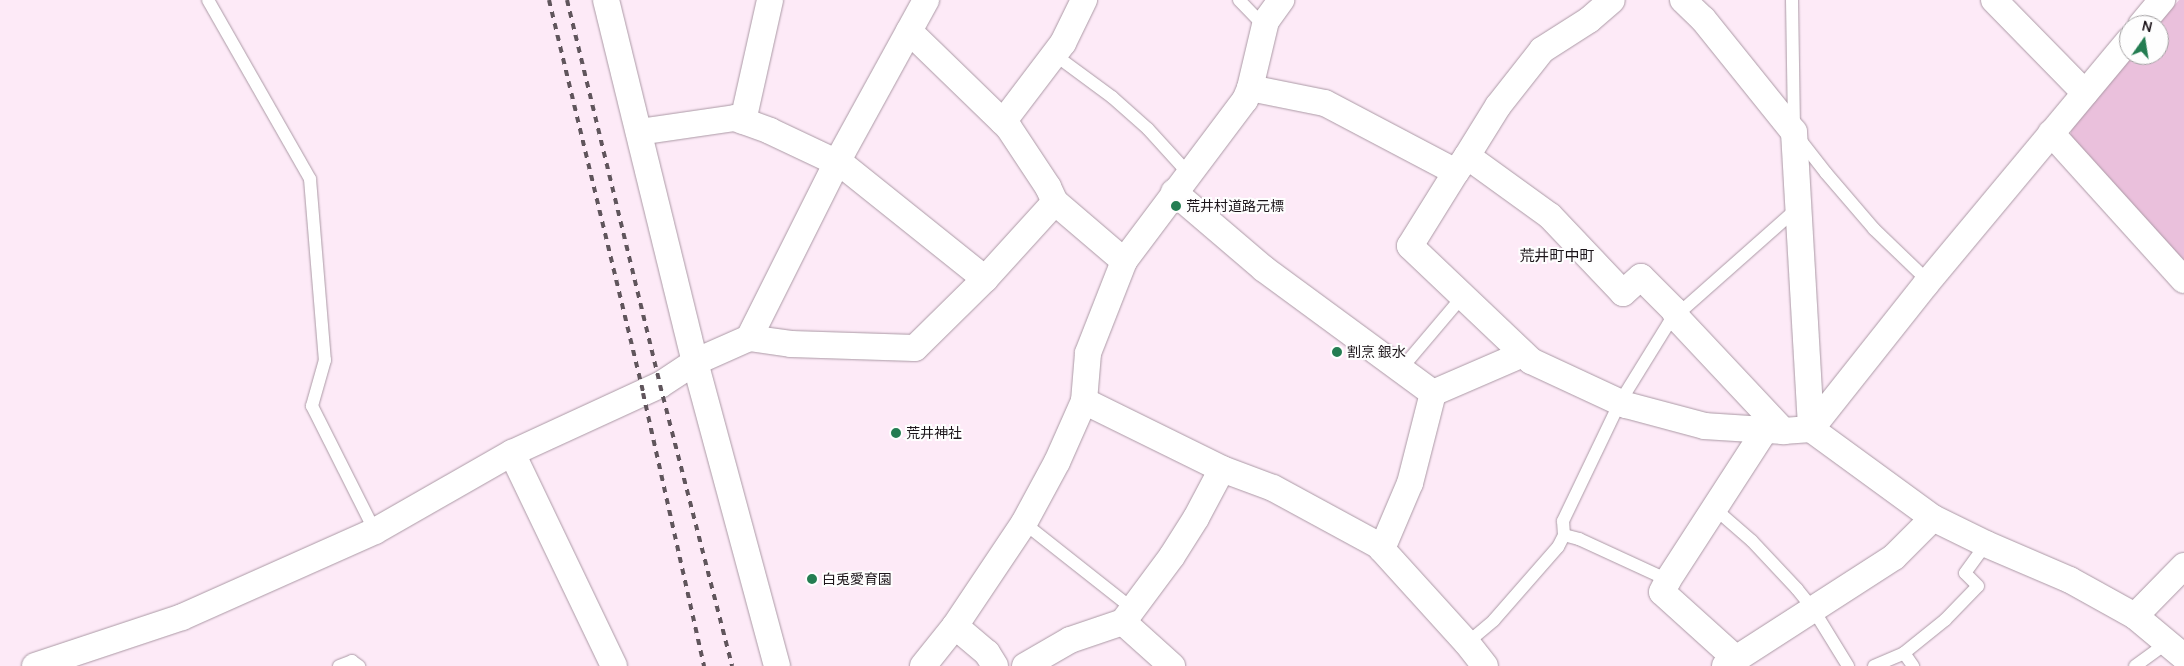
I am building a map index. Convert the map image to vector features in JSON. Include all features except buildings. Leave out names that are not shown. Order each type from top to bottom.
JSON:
[{"type":"street","points":[[606,0],[695,362],[777,666]]},
{"type":"street","points":[[743,121],[770,0]]},
{"type":"street","points":[[1002,122],[1055,55],[1084,0]]},
{"type":"street","points":[[923,666],[955,626],[1024,523],[1057,462],[1084,401],[1088,353],[1124,261],[1181,182],[1245,100],[1250,88],[1266,21],[1281,0]]},
{"type":"street","points":[[1612,0],[1589,20],[1542,50],[1498,106],[1410,246],[1531,361],[1620,402],[1705,426],[1774,431],[1811,429],[1933,518],[1986,544],[2070,580],[2135,616],[2175,650]]},
{"type":"street","points":[[1683,0],[1703,19],[1794,132],[1811,429]]},
{"type":"street","points":[[1994,0],[2085,93]]},
{"type":"street","points":[[2149,15],[2162,0]]},
{"type":"street","points":[[749,338],[837,162],[909,31],[918,2]]},
{"type":"street","points":[[909,31],[1002,122],[1048,187],[1055,202],[1124,261]]},
{"type":"street","points":[[1811,429],[1928,281],[2119,52]]},
{"type":"street","points":[[1250,88],[1325,103],[1462,164],[1550,216],[1623,293],[1641,277],[1674,310],[1676,315],[1774,431]]},
{"type":"street","points":[[638,132],[734,118],[743,121],[837,162],[985,279]]},
{"type":"street","points":[[2051,133],[2184,280]]},
{"type":"street","points":[[1181,182],[1264,269],[1433,393]]},
{"type":"street","points":[[35,666],[182,617],[376,530],[512,453],[660,385],[695,362],[749,338],[791,344],[916,348],[985,279],[1055,202]]},
{"type":"street","points":[[1433,393],[1523,354]]},
{"type":"street","points":[[1382,549],[1410,484],[1433,393]]},
{"type":"street","points":[[1084,401],[1222,469],[1274,488],[1382,549],[1472,657]]},
{"type":"street","points":[[1774,431],[1714,508],[1662,592],[1730,662],[1894,557],[1933,518]]},
{"type":"street","points":[[512,453],[614,666]]},
{"type":"street","points":[[1025,666],[1070,640],[1128,615],[1172,556],[1196,518],[1222,469]]},
{"type":"street","points":[[2135,616],[2184,566]]},
{"type":"street","points":[[1128,615],[1172,666]]},
{"type":"street","points":[[955,626],[987,652],[995,666]]},
{"type":"lane","points":[[208,0],[310,179],[324,360],[312,406],[376,530]]},
{"type":"lane","points":[[1239,0],[1265,27]]},
{"type":"lane","points":[[1792,0],[1794,132],[1874,229],[1928,281]]},
{"type":"lane","points":[[1055,55],[1112,97],[1148,129],[1181,182]]},
{"type":"lane","points":[[1472,657],[1494,620],[1558,547],[1564,535],[1564,521],[1620,402],[1670,321],[1799,207]]},
{"type":"lane","points":[[1400,369],[1463,296]]},
{"type":"lane","points":[[1714,508],[1752,541],[1814,609],[1848,666]]},
{"type":"lane","points":[[1024,523],[1128,615]]},
{"type":"lane","points":[[1564,535],[1579,539],[1668,580]]},
{"type":"lane","points":[[1874,666],[1904,652],[1945,620],[1978,586],[1965,573],[1986,544]]},
{"type":"lane","points":[[2135,666],[2175,650]]},
{"type":"lane","points":[[1904,652],[1913,666]]},
{"type":"lane","points":[[339,666],[352,661],[359,666]]},
{"type":"shaded area","points":[[2179,0],[2184,0],[2184,268],[2069,143],[2073,121],[2122,65],[2169,65],[2169,15],[2166,15]]},
{"type":"railway","points":[[549,0],[643,393],[704,666]]},
{"type":"railway","points":[[567,0],[660,385],[732,666]]},
{"type":"place","name":"荒井村道路元標","points":[[1176,206]]},
{"type":"place","name":"割烹 銀水","points":[[1337,352]]},
{"type":"place","name":"荒井神社","points":[[896,433]]},
{"type":"place","name":"白兎愛育園","points":[[812,579]]},
{"type":"district","name":"荒井町中町","points":[[1557,256]]}]
